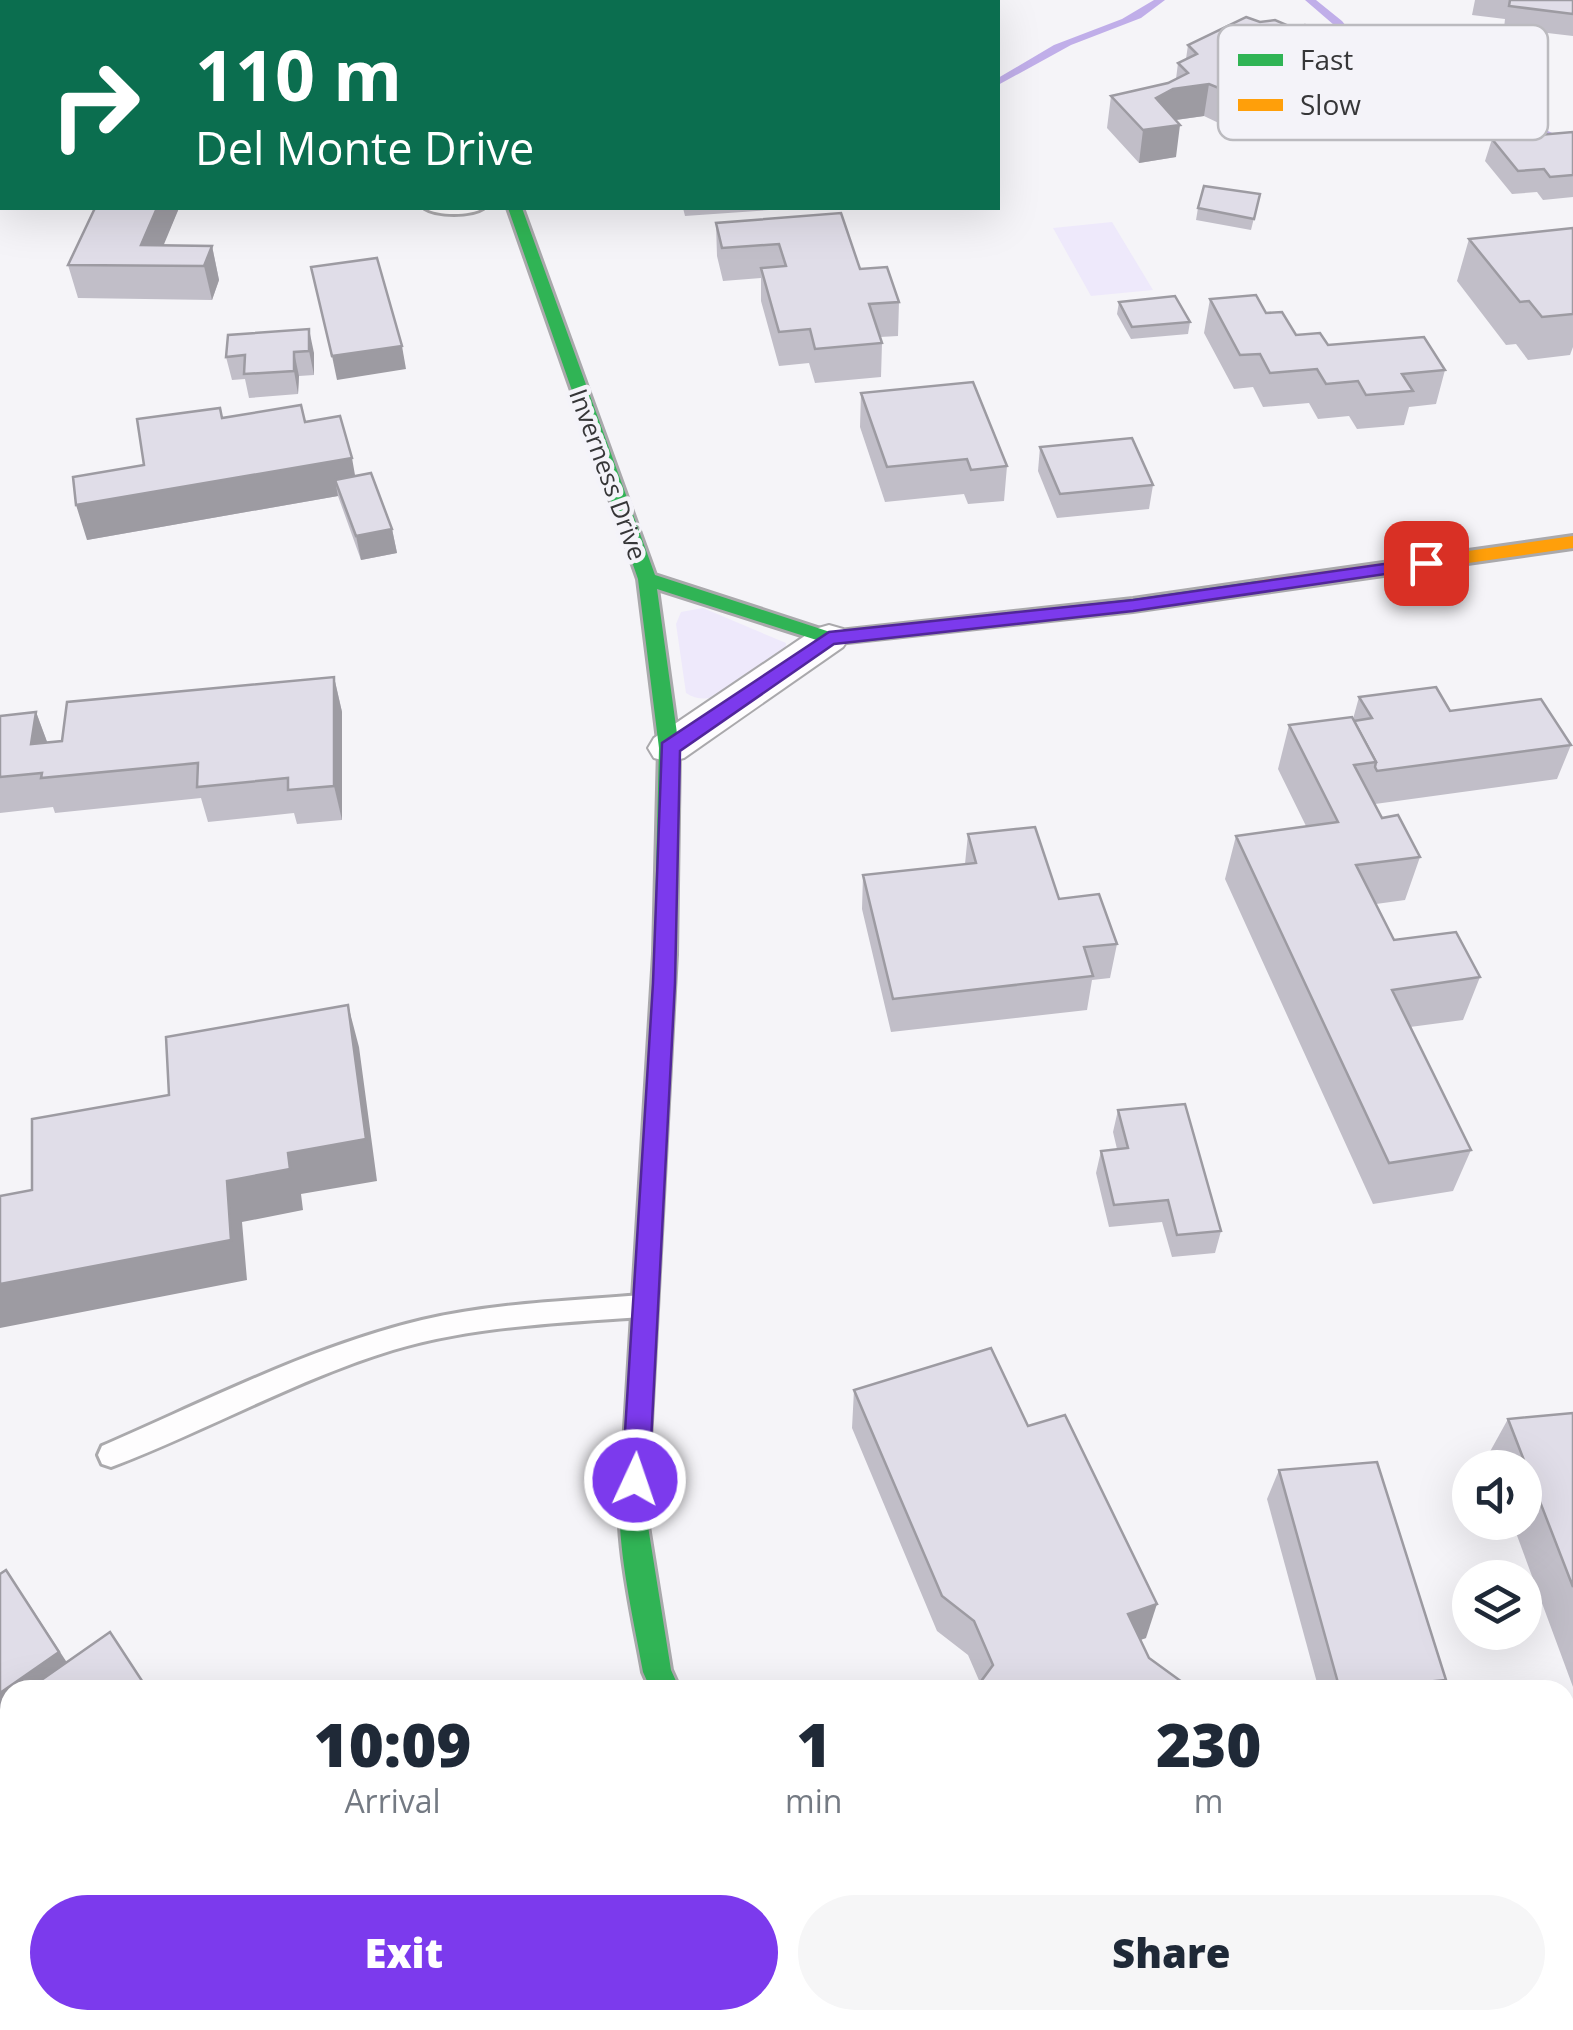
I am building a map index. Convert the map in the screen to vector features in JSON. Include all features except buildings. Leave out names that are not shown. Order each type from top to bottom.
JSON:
[{"type":"street","name":"Inverness Drive","points":[[516,210],[647,579],[670,748],[664,983],[633,1520],[661,1680]]},
{"type":"street","points":[[647,579],[829,638],[1133,606],[1573,542]]},
{"type":"street","points":[[670,748],[829,638]]},
{"type":"lane","points":[[110,1455],[394,1338],[522,1316],[645,1306]]},
{"type":"shaded area","points":[[1112,222],[1153,290],[1091,296],[1053,228]]},
{"type":"shaded area","points":[[703,608],[786,643],[785,653],[724,694],[698,698],[686,693],[676,624],[681,612]]},
{"type":"waterway","points":[[1000,81],[1058,47],[1126,21],[1160,0]]},
{"type":"waterway","points":[[1310,0],[1340,25]]},
{"type":"waterway","points":[[1548,135],[1573,147]]},
{"type":"traffic: fast","points":[[516,210],[647,579],[669,748],[665,954]]},
{"type":"traffic: fast","points":[[647,579],[829,638],[1133,605],[1257,587]]},
{"type":"traffic: fast","points":[[635,1478],[633,1520],[661,1680]]},
{"type":"traffic: slow","points":[[1257,587],[1573,542]]},
{"type":"traffic: slow","points":[[635,1478],[665,954]]},
{"type":"route","points":[[635,1480],[664,983],[670,748],[829,638],[1133,606],[1426,563]]}]
